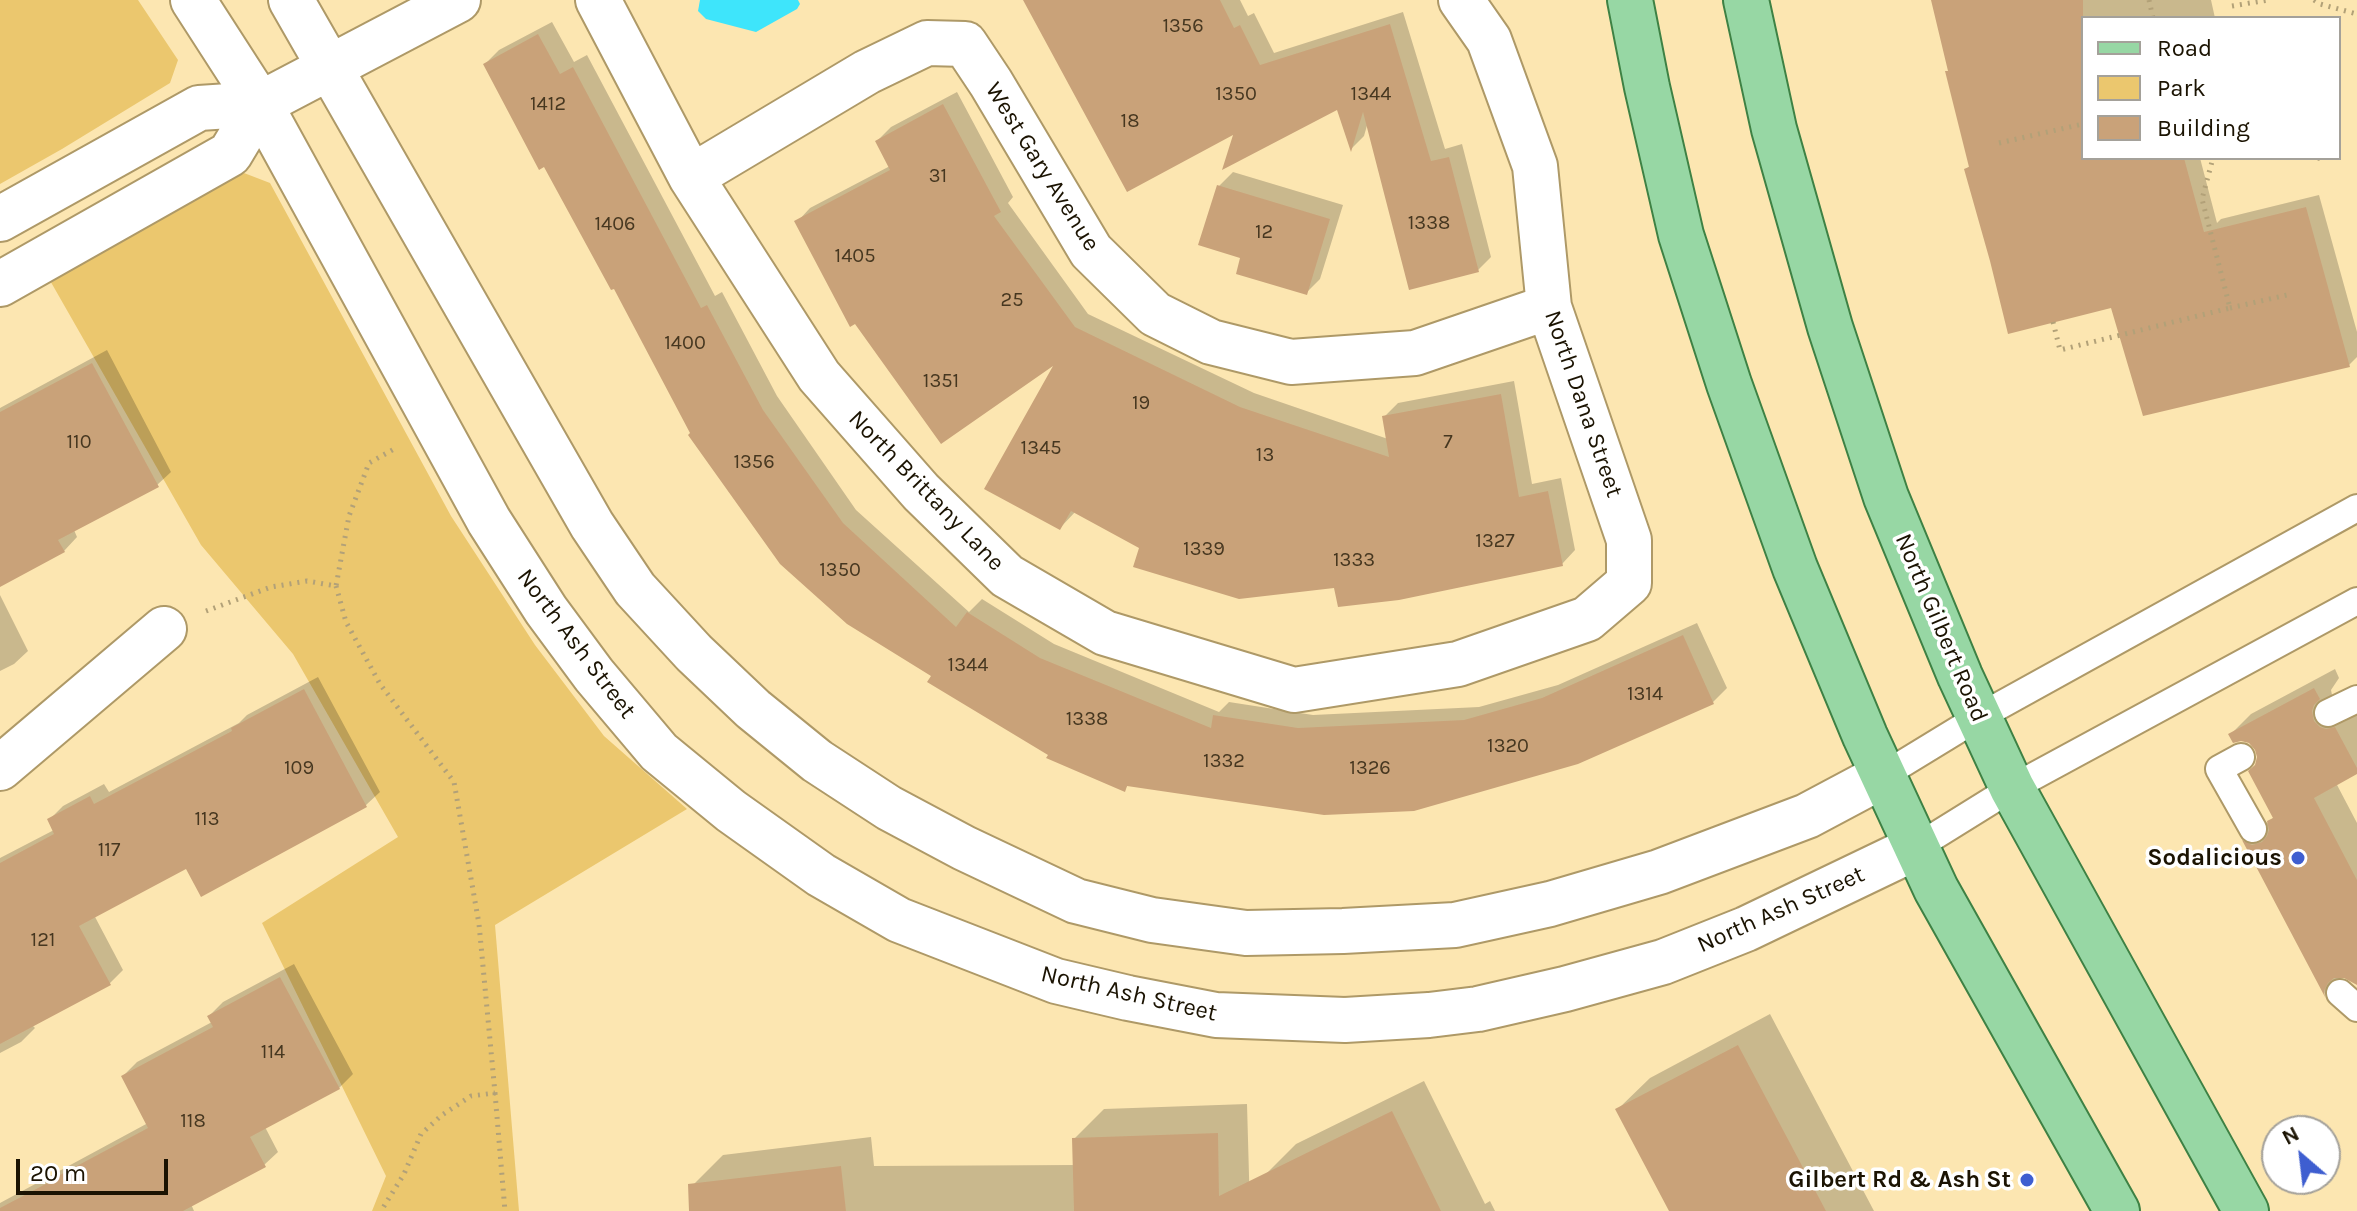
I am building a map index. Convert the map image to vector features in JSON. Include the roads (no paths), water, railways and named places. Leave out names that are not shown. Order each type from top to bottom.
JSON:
[{"type":"main road","points":[[1630,0],[1681,235],[1729,384],[1795,568],[1865,736],[1936,889],[2117,1211]]},
{"type":"main road","name":"North Gilbert Road","points":[[1746,0],[1774,129],[1834,341],[1886,497],[2012,788],[2246,1211]]},
{"type":"street","name":"North Ash Street","points":[[193,0],[260,104],[489,521],[546,610],[594,675],[659,752],[731,811],[834,883],[899,920],[1056,981],[1216,1015],[1345,1020],[1429,1015],[1478,1009],[1663,962],[1746,929],[1917,847]]},
{"type":"street","points":[[291,0],[592,525],[635,589],[694,653],[753,709],[817,761],[889,808],[964,848],[1076,901],[1152,920],[1246,933],[1455,925],[1550,904],[1659,872],[1807,816],[1884,775]]},
{"type":"street","points":[[0,219],[199,108],[260,104],[458,0]]},
{"type":"street","name":"North Brittany Lane","points":[[598,0],[691,177],[819,376],[921,492],[1007,576],[1105,633],[1294,690],[1458,664],[1587,619],[1629,583]]},
{"type":"street","name":"North Dana Street","points":[[1461,0],[1489,40],[1535,166],[1549,307],[1629,540],[1629,583]]},
{"type":"street","name":"West Gary Avenue","points":[[691,177],[867,72],[927,43],[965,44],[1091,251],[1155,314],[1211,342],[1291,362],[1415,353],[1549,307]]},
{"type":"street","points":[[0,284],[230,154],[260,104]]},
{"type":"street","points":[[0,768],[164,629]]},
{"type":"lane","points":[[1884,775],[1979,717],[2357,508]]},
{"type":"lane","name":"North Ash Street","points":[[1917,847],[2012,788],[2357,601]]},
{"type":"lane","points":[[2328,713],[2357,699]]},
{"type":"lane","points":[[2241,757],[2219,769],[2253,829]]},
{"type":"water","points":[[700,0],[798,0],[800,4],[797,9],[756,32],[706,19],[698,11]]},
{"type":"place","name":"Sodalicious","points":[[2298,858]]},
{"type":"place","name":"Gilbert Rd & Ash St","points":[[2027,1180]]}]
